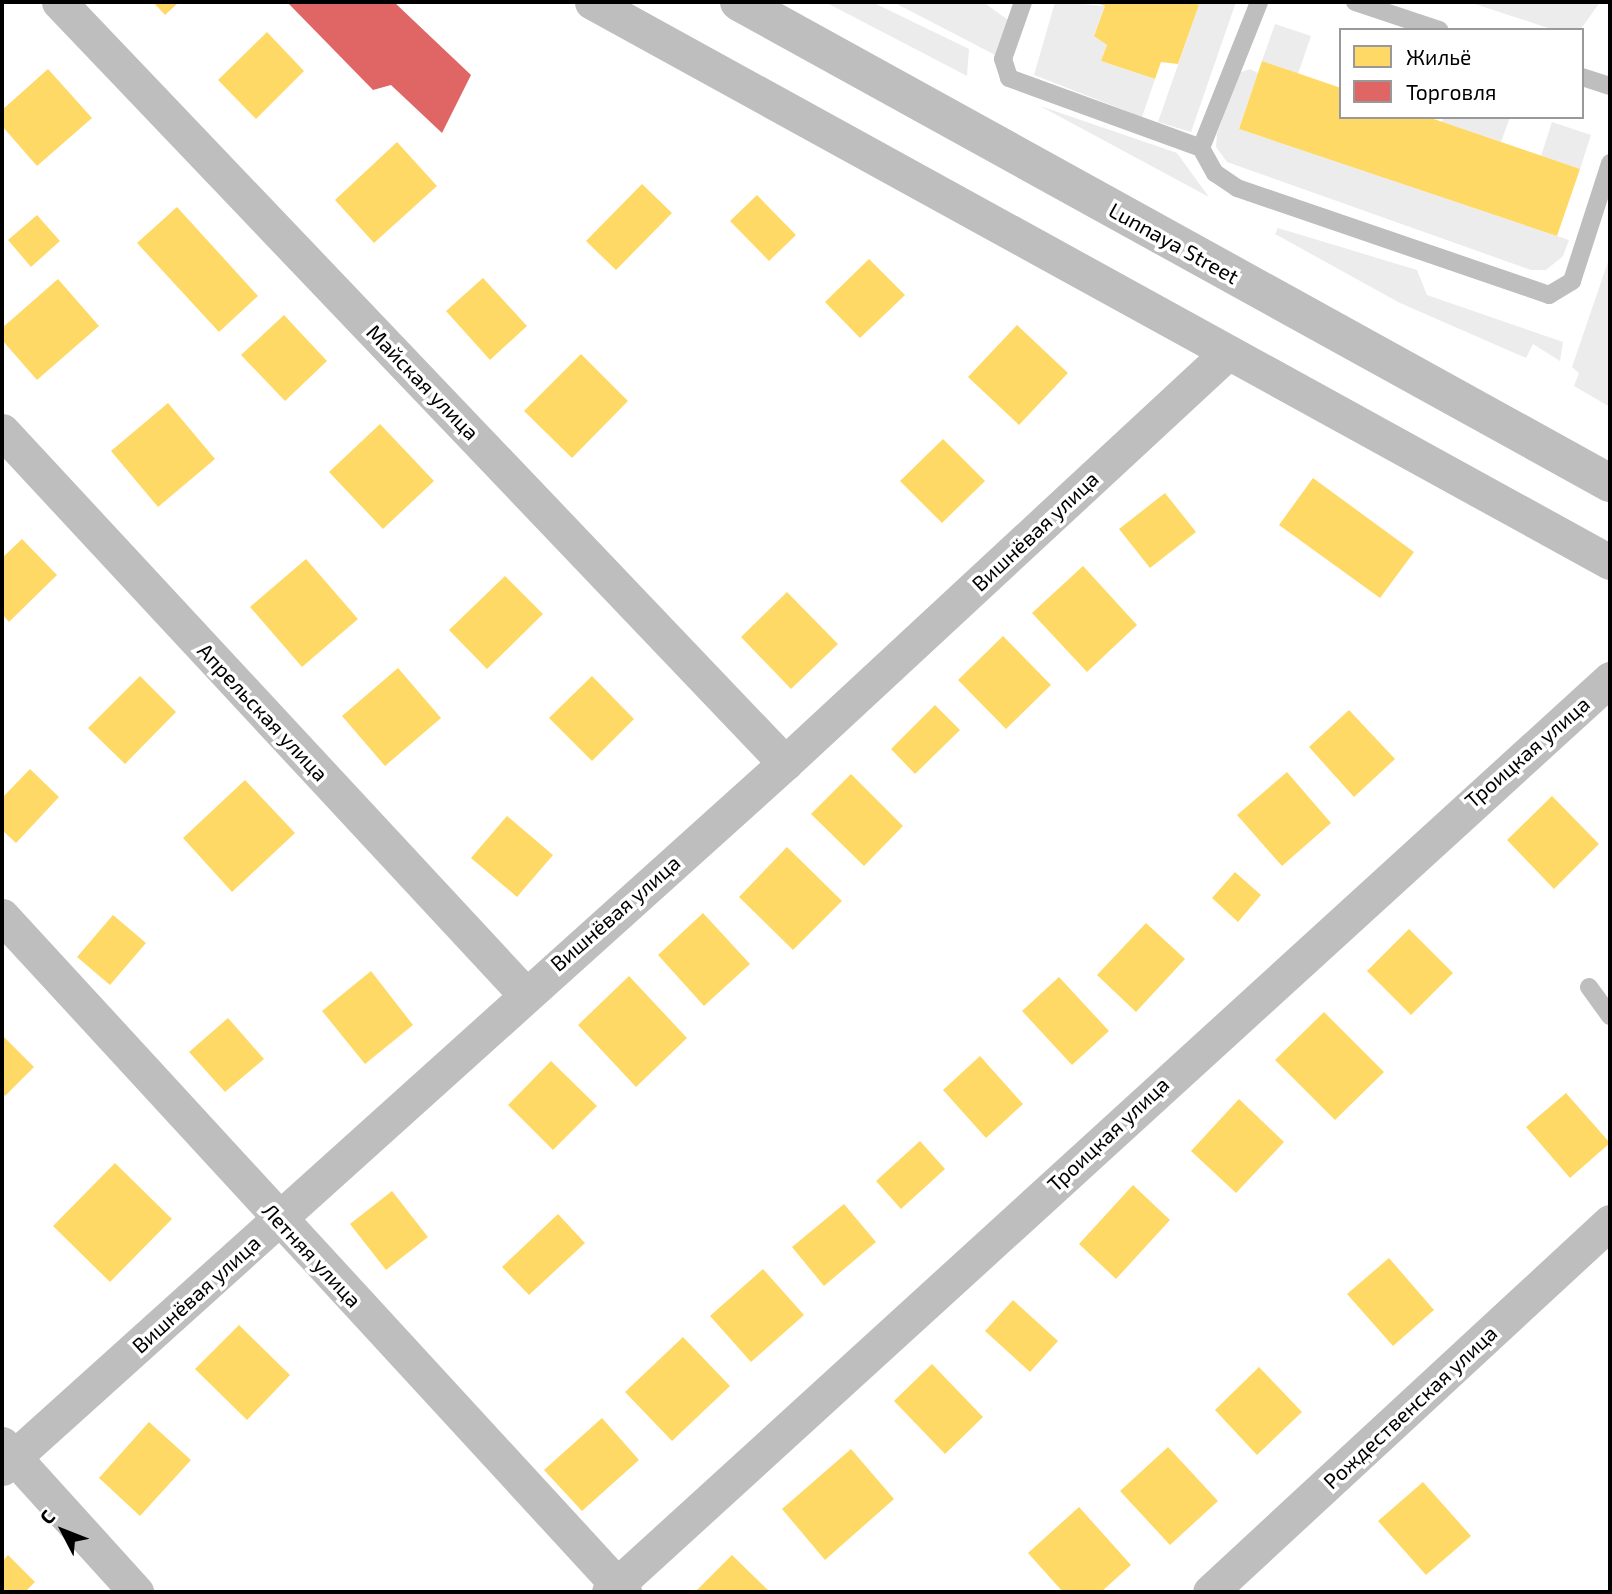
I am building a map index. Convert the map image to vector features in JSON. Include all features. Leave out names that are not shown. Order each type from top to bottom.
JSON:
[{"type":"street","name":"Майская улица","points":[[59,2],[785,763]]},
{"type":"street","points":[[592,2],[1226,354],[1610,562]]},
{"type":"street","name":"Lunnaya Street","points":[[739,2],[1610,483]]},
{"type":"street","name":"Вишнёвая улица","points":[[6,1456],[279,1219],[524,993],[785,763],[1226,354]]},
{"type":"street","name":"Апрельская улица","points":[[2,431],[524,993]]},
{"type":"street","name":"Троицкая улица","points":[[617,1590],[1610,679]]},
{"type":"street","name":"Летняя улица","points":[[2,916],[617,1590]]},
{"type":"street","name":"Рождественская улица","points":[[1210,1592],[1610,1222]]},
{"type":"street","points":[[6,1456],[136,1592]]},
{"type":"lane","points":[[1023,2],[1003,59],[1009,78],[1201,148],[1215,173],[1237,188],[1549,295],[1572,281],[1610,163]]},
{"type":"lane","points":[[1201,148],[1259,2]]},
{"type":"lane","points":[[1355,2],[1434,28]]},
{"type":"lane","points":[[1584,78],[1610,86]]},
{"type":"lane","points":[[1589,987],[1610,1016]]},
{"type":"shaded area","points":[[825,2],[872,2],[969,49],[967,76]]},
{"type":"shaded area","points":[[893,2],[983,2],[1015,25],[1003,59]]},
{"type":"shaded area","points":[[1055,2],[1105,6],[1094,35],[1107,45],[1101,61],[1155,79],[1142,117],[1034,75]]},
{"type":"shaded area","points":[[1191,2],[1236,2],[1191,132],[1158,122],[1199,5]]},
{"type":"shaded area","points":[[1469,2],[1600,2],[1582,28],[1548,28]]},
{"type":"shaded area","points":[[1275,24],[1311,36],[1298,74],[1262,61]]},
{"type":"shaded area","points":[[1250,69],[1258,73],[1239,129],[1569,240],[1563,256],[1546,270],[1531,270],[1227,162],[1216,147],[1217,134],[1239,73]]},
{"type":"shaded area","points":[[1040,106],[1177,153],[1209,197]]},
{"type":"shaded area","points":[[1443,119],[1509,119],[1501,142],[1442,122]]},
{"type":"shaded area","points":[[1552,122],[1591,135],[1580,169],[1541,156]]},
{"type":"shaded area","points":[[1278,228],[1417,270],[1427,295],[1563,342],[1560,361],[1533,344],[1526,358],[1400,303],[1275,234]]},
{"type":"shaded area","points":[[1610,256],[1610,407],[1574,386],[1579,373],[1572,367]]},
{"type":"building: Жильё","points":[[153,2],[179,2],[165,15]]},
{"type":"building: Жильё","points":[[1094,2],[1191,2],[1199,5],[1178,64],[1161,62],[1155,79],[1101,61],[1107,45],[1094,36],[1105,6]]},
{"type":"building: Жильё","points":[[267,32],[304,71],[256,119],[218,80]]},
{"type":"building: Жильё","points":[[1262,61],[1339,87],[1339,119],[1434,119],[1580,169],[1557,236],[1239,129]]},
{"type":"building: Жильё","points":[[48,69],[92,118],[37,166],[2,126],[2,110]]},
{"type":"building: Жильё","points":[[397,142],[437,186],[374,243],[335,200]]},
{"type":"building: Жильё","points":[[642,184],[672,213],[616,270],[586,241]]},
{"type":"building: Жильё","points":[[757,195],[796,235],[769,261],[730,221]]},
{"type":"building: Жильё","points":[[177,207],[258,296],[219,332],[137,243]]},
{"type":"building: Жильё","points":[[37,215],[60,241],[31,267],[8,240]]},
{"type":"building: Жильё","points":[[869,259],[905,295],[860,338],[825,302]]},
{"type":"building: Жильё","points":[[483,278],[527,326],[490,360],[446,311]]},
{"type":"building: Жильё","points":[[58,279],[99,326],[37,380],[2,340],[2,328]]},
{"type":"building: Жильё","points":[[284,315],[327,361],[285,401],[241,355]]},
{"type":"building: Жильё","points":[[1017,325],[1068,373],[1019,425],[968,377]]},
{"type":"building: Жильё","points":[[581,354],[628,401],[572,458],[524,411]]},
{"type":"building: Жильё","points":[[168,403],[215,459],[158,507],[111,451]]},
{"type":"building: Жильё","points":[[380,424],[434,481],[383,529],[329,472]]},
{"type":"building: Жильё","points":[[943,439],[985,481],[942,523],[900,481]]},
{"type":"building: Жильё","points":[[1313,478],[1414,552],[1380,598],[1279,525]]},
{"type":"building: Жильё","points":[[1165,493],[1196,532],[1150,568],[1119,529]]},
{"type":"building: Жильё","points":[[22,539],[57,575],[9,622],[2,614],[2,558]]},
{"type":"building: Жильё","points":[[306,559],[358,619],[302,667],[250,607]]},
{"type":"building: Жильё","points":[[1083,566],[1137,625],[1087,672],[1032,613]]},
{"type":"building: Жильё","points":[[505,576],[543,614],[487,669],[449,630]]},
{"type":"building: Жильё","points":[[787,592],[838,644],[791,689],[741,637]]},
{"type":"building: Жильё","points":[[1003,636],[1051,685],[1006,729],[958,680]]},
{"type":"building: Жильё","points":[[398,668],[441,718],[385,766],[342,716]]},
{"type":"building: Жильё","points":[[140,676],[176,712],[125,764],[88,728]]},
{"type":"building: Жильё","points":[[592,676],[634,719],[592,761],[549,718]]},
{"type":"building: Жильё","points":[[935,705],[960,730],[915,774],[891,749]]},
{"type":"building: Жильё","points":[[1349,710],[1395,759],[1354,797],[1309,747]]},
{"type":"building: Жильё","points":[[30,769],[59,797],[16,843],[2,830],[2,798]]},
{"type":"building: Жильё","points":[[1287,772],[1331,823],[1282,866],[1237,815]]},
{"type":"building: Жильё","points":[[851,774],[903,826],[864,866],[811,814]]},
{"type":"building: Жильё","points":[[245,780],[295,833],[232,892],[183,838]]},
{"type":"building: Жильё","points":[[1552,796],[1599,844],[1554,889],[1507,840]]},
{"type":"building: Жильё","points":[[507,816],[553,855],[517,897],[471,858]]},
{"type":"building: Жильё","points":[[787,847],[842,901],[793,950],[739,897]]},
{"type":"building: Жильё","points":[[1235,872],[1261,895],[1238,922],[1212,898]]},
{"type":"building: Жильё","points":[[703,913],[750,964],[704,1006],[658,955]]},
{"type":"building: Жильё","points":[[113,915],[146,943],[110,985],[77,957]]},
{"type":"building: Жильё","points":[[1146,923],[1185,959],[1136,1012],[1097,975]]},
{"type":"building: Жильё","points":[[1409,929],[1453,973],[1411,1015],[1367,971]]},
{"type":"building: Жильё","points":[[371,971],[413,1025],[365,1064],[322,1011]]},
{"type":"building: Жильё","points":[[629,976],[687,1038],[636,1087],[578,1025]]},
{"type":"building: Жильё","points":[[1059,977],[1109,1031],[1072,1065],[1022,1011]]},
{"type":"building: Жильё","points":[[1324,1012],[1384,1072],[1335,1120],[1275,1060]]},
{"type":"building: Жильё","points":[[228,1018],[264,1059],[225,1092],[189,1052]]},
{"type":"building: Жильё","points":[[2,1035],[34,1067],[5,1096],[2,1092]]},
{"type":"building: Жильё","points":[[980,1056],[1023,1104],[986,1138],[943,1090]]},
{"type":"building: Жильё","points":[[551,1061],[597,1106],[553,1150],[508,1105]]},
{"type":"building: Жильё","points":[[1566,1093],[1610,1143],[1570,1178],[1526,1127]]},
{"type":"building: Жильё","points":[[1239,1099],[1284,1142],[1236,1193],[1191,1151]]},
{"type":"building: Жильё","points":[[920,1141],[945,1169],[901,1209],[876,1181]]},
{"type":"building: Жильё","points":[[115,1163],[172,1219],[110,1282],[53,1226]]},
{"type":"building: Жильё","points":[[1133,1185],[1170,1220],[1116,1279],[1079,1244]]},
{"type":"building: Жильё","points":[[392,1191],[428,1237],[386,1270],[350,1224]]},
{"type":"building: Жильё","points":[[844,1204],[876,1242],[824,1286],[792,1247]]},
{"type":"building: Жильё","points":[[558,1214],[585,1243],[529,1295],[502,1267]]},
{"type":"building: Жильё","points":[[1389,1258],[1434,1310],[1393,1346],[1347,1294]]},
{"type":"building: Жильё","points":[[763,1269],[804,1315],[751,1362],[710,1316]]},
{"type":"building: Жильё","points":[[1013,1300],[1058,1341],[1030,1372],[985,1331]]},
{"type":"building: Жильё","points":[[239,1325],[290,1375],[247,1420],[195,1369]]},
{"type":"building: Жильё","points":[[683,1337],[730,1386],[672,1441],[625,1392]]},
{"type":"building: Жильё","points":[[932,1364],[983,1417],[945,1454],[894,1401]]},
{"type":"building: Жильё","points":[[1259,1367],[1302,1412],[1257,1455],[1215,1410]]},
{"type":"building: Жильё","points":[[602,1418],[639,1460],[582,1511],[544,1470]]},
{"type":"building: Жильё","points":[[149,1422],[191,1460],[140,1516],[99,1478]]},
{"type":"building: Жильё","points":[[1168,1447],[1218,1501],[1170,1545],[1120,1491]]},
{"type":"building: Жильё","points":[[851,1449],[894,1499],[825,1560],[782,1509]]},
{"type":"building: Жильё","points":[[1423,1482],[1471,1536],[1426,1575],[1378,1521]]},
{"type":"building: Жильё","points":[[1079,1507],[1131,1565],[1101,1592],[1063,1592],[1028,1553]]},
{"type":"building: Жильё","points":[[8,1555],[35,1582],[25,1592],[2,1592],[2,1562]]},
{"type":"building: Жильё","points":[[732,1555],[770,1592],[695,1592]]},
{"type":"building: Торговля","points":[[287,2],[394,2],[471,75],[442,133],[391,85],[373,90]]}]
